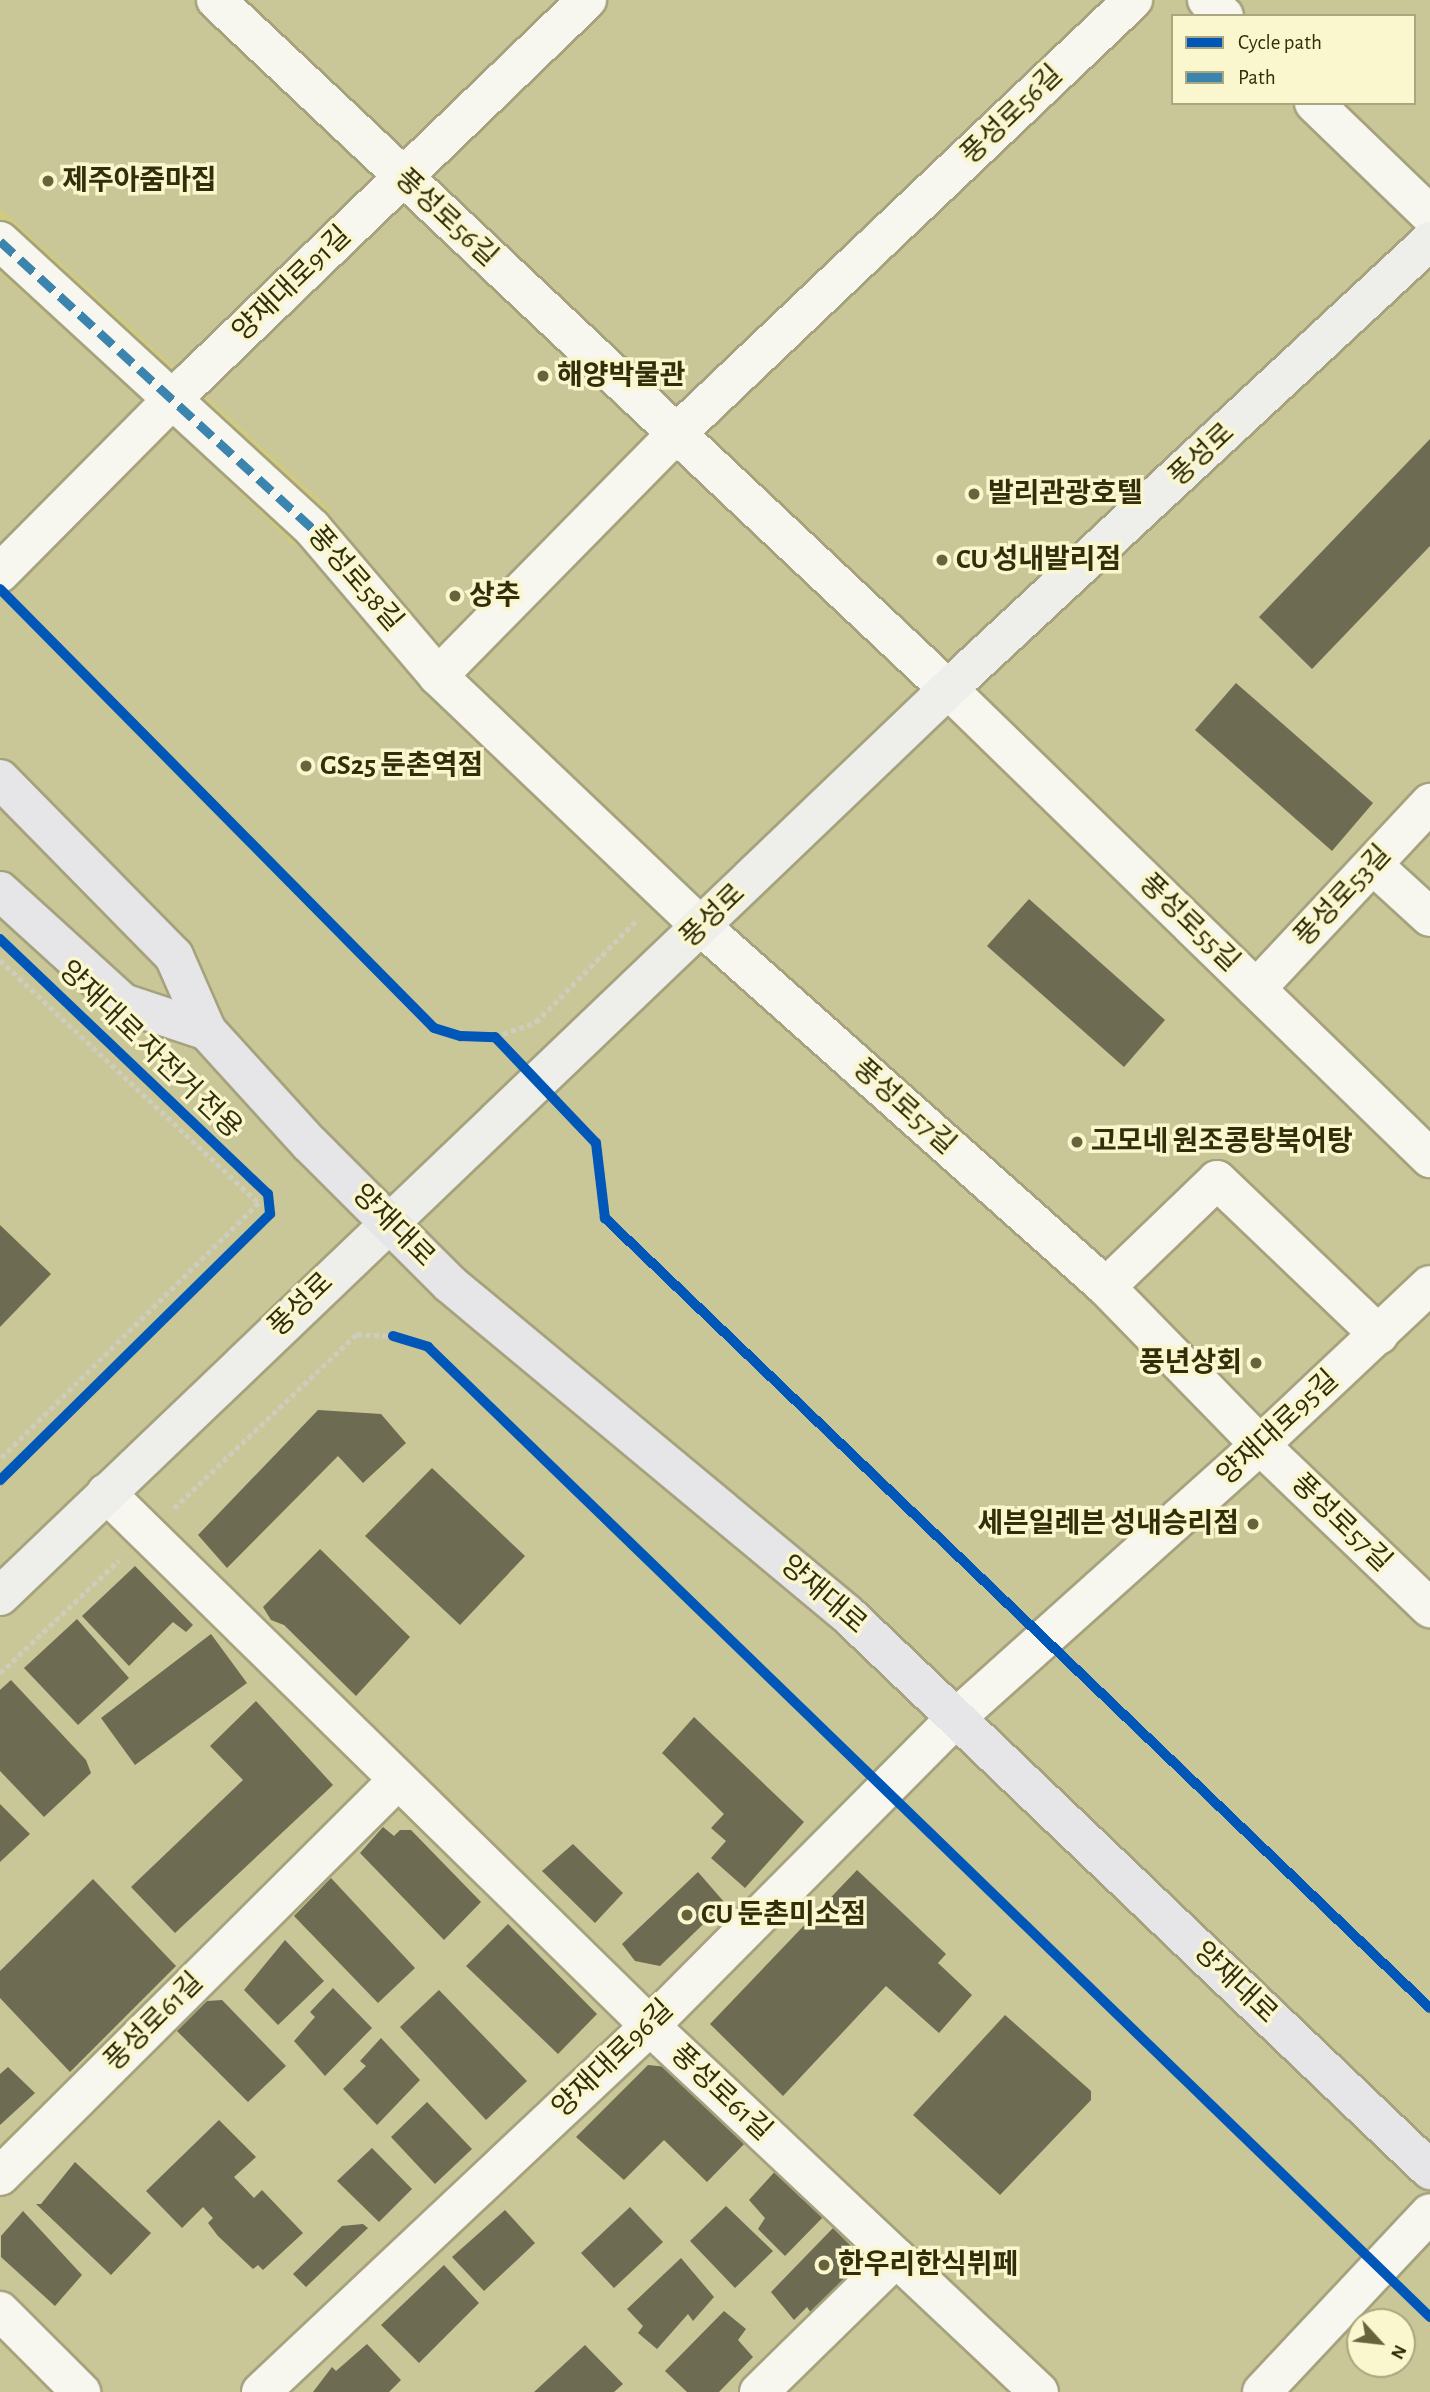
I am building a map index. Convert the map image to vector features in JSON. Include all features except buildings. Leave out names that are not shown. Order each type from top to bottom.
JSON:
[{"type":"main road","name":"양재대로","points":[[0,779],[174,956],[207,1031],[310,1144],[390,1221],[450,1284],[848,1614],[1430,2170]]},
{"type":"main road","name":"양재대로","points":[[0,891],[123,1003],[207,1031]]},
{"type":"street","name":"풍성로56길","points":[[216,0],[948,689]]},
{"type":"street","name":"양재대로91길","points":[[0,573],[173,399],[587,0]]},
{"type":"street","name":"풍성로56길","points":[[438,676],[677,433],[1133,0]]},
{"type":"street","points":[[1207,0],[1222,14]]},
{"type":"street","points":[[1316,105],[1430,215]]},
{"type":"street","name":"풍성로58길","points":[[0,241],[312,527],[438,676],[702,927]]},
{"type":"street","name":"풍성로","points":[[0,1596],[948,689],[1430,241]]},
{"type":"street","name":"풍성로55길","points":[[948,689],[1430,1157]]},
{"type":"street","name":"풍성로53길","points":[[1256,989],[1430,803]]},
{"type":"street","points":[[1373,865],[1430,917]]},
{"type":"street","name":"풍성로57길","points":[[702,927],[1106,1287],[1260,1446],[1430,1608]]},
{"type":"street","points":[[1106,1287],[1217,1180],[1379,1335]]},
{"type":"street","name":"양재대로95길","points":[[957,1717],[1260,1446],[1430,1285]]},
{"type":"street","name":"풍성로61길","points":[[106,1493],[650,2026],[896,2258],[1022,2387]]},
{"type":"street","name":"양재대로96길","points":[[261,2392],[650,2026],[957,1717]]},
{"type":"street","name":"풍성로61길","points":[[0,2176],[398,1780]]},
{"type":"street","points":[[1262,2392],[1430,2213]]},
{"type":"street","points":[[759,2392],[896,2258]]},
{"type":"street","points":[[0,2311],[81,2392]]},
{"type":"path","points":[[490,1037],[544,1014],[663,891]]},
{"type":"path","points":[[0,960],[259,1203],[0,1459]]},
{"type":"path","points":[[0,1673],[357,1334],[393,1336],[405,1340]]},
{"type":"shaded area","points":[[0,208],[331,510],[294,546],[159,413],[0,273]]},
{"type":"marked path","points":[[0,241],[312,528]]},
{"type":"cycle path","points":[[0,589],[434,1028],[461,1036],[495,1037],[596,1143],[605,1218],[1430,2008]]},
{"type":"cycle path","name":"양재대로 자전거 전용","points":[[0,939],[268,1194],[270,1214],[0,1480]]},
{"type":"cycle path","points":[[393,1336],[428,1347],[1430,2317]]},
{"type":"place","name":"제주아줌마집","points":[[48,181]]},
{"type":"place","name":"해양박물관","points":[[543,376]]},
{"type":"place","name":"발리관광호텔","points":[[974,494]]},
{"type":"place","name":"CU 성내발리점","points":[[942,560]]},
{"type":"place","name":"상추","points":[[455,596]]},
{"type":"place","name":"GS25 둔촌역점","points":[[306,766]]},
{"type":"place","name":"고모네 원조콩탕북어탕","points":[[1077,1142]]},
{"type":"place","name":"풍년상회","points":[[1256,1363]]},
{"type":"place","name":"세븐일레븐 성내승리점","points":[[1253,1524]]},
{"type":"place","name":"CU 둔촌미소점","points":[[687,1915]]},
{"type":"place","name":"한우리한식뷔페","points":[[824,2265]]}]
